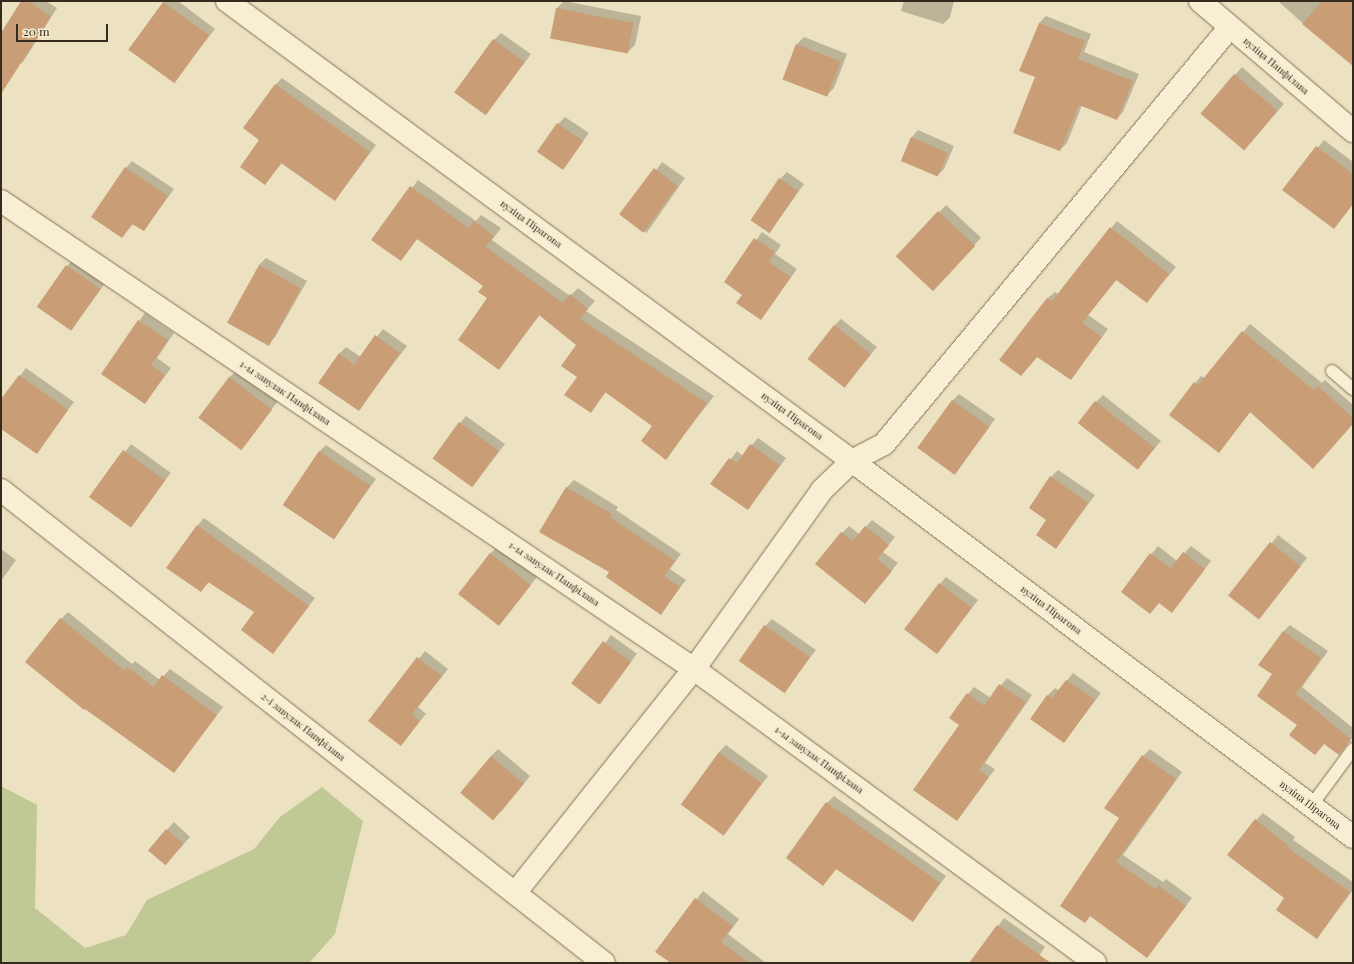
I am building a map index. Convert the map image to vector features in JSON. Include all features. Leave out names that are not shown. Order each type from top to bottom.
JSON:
[{"type":"street","name":"вуліца Пірагова","points":[[227,1],[852,461],[1353,837]]},
{"type":"street","name":"вуліца Панфілава","points":[[1200,1],[1353,131]]},
{"type":"street","points":[[515,893],[694,669],[822,490],[852,461],[884,444],[1230,26]]},
{"type":"street","name":"1-ы завулак Панфілава","points":[[1,201],[694,669],[1095,963]]},
{"type":"street","name":"2-і завулак Панфілава","points":[[1,490],[604,963]]},
{"type":"lane","points":[[1332,371],[1353,388]]},
{"type":"lane","points":[[1312,806],[1353,749]]},
{"type":"green space","points":[[1,786],[37,805],[35,908],[85,948],[126,935],[147,900],[254,849],[280,817],[322,787],[363,821],[335,934],[309,963],[1,963]]},
{"type":"building","points":[[21,1],[28,1],[51,16],[1,94],[1,33]]},
{"type":"building","points":[[1322,1],[1353,1],[1353,66],[1302,24]]},
{"type":"building","points":[[163,2],[209,36],[174,83],[128,50]]},
{"type":"building","points":[[556,8],[634,23],[628,54],[550,38]]},
{"type":"building","points":[[1039,23],[1085,41],[1078,59],[1133,81],[1117,120],[1079,105],[1060,151],[1013,133],[1035,77],[1019,71]]},
{"type":"building","points":[[493,39],[525,62],[486,115],[454,92]]},
{"type":"building","points":[[796,44],[841,61],[827,97],[782,79]]},
{"type":"building","points":[[1234,74],[1278,111],[1244,150],[1201,114]]},
{"type":"building","points":[[275,84],[370,152],[335,201],[281,163],[265,185],[240,167],[259,140],[243,128]]},
{"type":"building","points":[[557,123],[583,141],[563,170],[537,152]]},
{"type":"building","points":[[911,137],[948,153],[938,177],[901,161]]},
{"type":"building","points":[[1316,146],[1353,174],[1353,204],[1334,229],[1282,190]]},
{"type":"building","points":[[125,167],[168,196],[144,231],[132,224],[122,238],[91,217]]},
{"type":"building","points":[[654,168],[678,186],[643,232],[619,214]]},
{"type":"building","points":[[779,178],[798,191],[770,233],[750,220]]},
{"type":"building","points":[[410,186],[469,228],[474,221],[494,236],[486,247],[563,303],[570,294],[588,309],[580,319],[707,403],[666,460],[641,441],[652,426],[605,392],[591,413],[564,395],[577,377],[561,366],[576,345],[539,315],[499,370],[458,340],[487,298],[478,292],[483,286],[417,239],[401,261],[371,240]]},
{"type":"building","points":[[938,211],[975,246],[933,291],[896,256]]},
{"type":"building","points":[[1110,227],[1169,274],[1147,303],[1116,280],[1082,323],[1102,337],[1071,380],[1037,357],[1021,376],[999,360],[1047,298],[1052,301]]},
{"type":"building","points":[[754,238],[775,252],[769,262],[791,277],[761,320],[736,303],[742,295],[724,282]]},
{"type":"building","points":[[66,265],[100,289],[71,331],[37,307]]},
{"type":"building","points":[[259,265],[301,288],[269,346],[227,323]]},
{"type":"building","points":[[138,320],[168,340],[151,365],[165,375],[145,404],[101,374]]},
{"type":"building","points":[[834,325],[871,354],[845,388],[808,359]]},
{"type":"building","points":[[1242,331],[1314,390],[1318,386],[1353,418],[1353,424],[1313,469],[1250,412],[1219,453],[1169,415],[1194,382],[1198,385]]},
{"type":"building","points":[[375,335],[400,353],[359,411],[318,383],[339,353],[354,365]]},
{"type":"building","points":[[19,375],[68,410],[37,454],[1,429],[1,399]]},
{"type":"building","points":[[229,377],[272,409],[241,450],[198,418]]},
{"type":"building","points":[[952,400],[989,427],[955,475],[917,448]]},
{"type":"building","points":[[1095,401],[1155,448],[1138,470],[1078,423]]},
{"type":"building","points":[[459,422],[499,451],[472,487],[433,458]]},
{"type":"building","points":[[750,444],[780,465],[748,510],[710,484],[729,458],[737,463]]},
{"type":"building","points":[[123,450],[165,481],[131,527],[89,497]]},
{"type":"building","points":[[319,451],[370,486],[334,540],[283,505]]},
{"type":"building","points":[[1050,476],[1088,503],[1056,549],[1036,535],[1046,520],[1029,508]]},
{"type":"building","points":[[566,487],[612,514],[610,517],[675,561],[664,576],[680,587],[661,615],[606,577],[609,572],[539,532]]},
{"type":"building","points":[[197,525],[309,606],[273,654],[241,630],[254,612],[208,582],[201,592],[166,568]]},
{"type":"building","points":[[865,526],[889,545],[877,559],[892,571],[865,604],[815,564],[841,532],[853,541]]},
{"type":"building","points":[[1270,542],[1301,566],[1259,620],[1228,596]]},
{"type":"building","points":[[1183,552],[1205,569],[1172,613],[1159,603],[1150,614],[1121,592],[1150,553],[1171,568]]},
{"type":"building","points":[[490,553],[531,585],[499,626],[458,594]]},
{"type":"building","points":[[939,583],[972,608],[937,654],[904,629]]},
{"type":"building","points":[[60,618],[125,671],[127,667],[154,687],[162,675],[217,715],[174,773],[85,709],[84,710],[25,662]]},
{"type":"building","points":[[764,625],[810,657],[785,693],[739,661]]},
{"type":"building","points":[[1283,631],[1321,658],[1296,694],[1351,739],[1339,755],[1324,744],[1315,755],[1289,735],[1297,725],[1257,696],[1272,674],[1258,665]]},
{"type":"building","points":[[603,641],[631,662],[599,704],[571,683]]},
{"type":"building","points":[[417,657],[442,676],[412,714],[420,721],[401,746],[368,721]]},
{"type":"building","points":[[1066,680],[1095,700],[1064,743],[1030,719],[1047,695],[1052,698]]},
{"type":"building","points":[[999,684],[1026,702],[979,770],[989,777],[957,821],[913,790],[959,725],[949,718],[967,693],[984,706]]},
{"type":"building","points":[[719,752],[762,783],[724,836],[681,805]]},
{"type":"building","points":[[1142,755],[1176,779],[1116,862],[1156,889],[1158,885],[1186,906],[1147,958],[1090,916],[1085,923],[1060,906],[1119,818],[1104,808]]},
{"type":"building","points":[[491,756],[524,784],[493,820],[460,793]]},
{"type":"building","points":[[826,802],[940,883],[913,922],[836,869],[823,886],[786,858]]},
{"type":"building","points":[[1255,819],[1288,845],[1287,847],[1350,892],[1317,939],[1276,910],[1284,898],[1227,855]]},
{"type":"building","points":[[166,829],[184,844],[166,865],[148,850]]},
{"type":"building","points":[[695,898],[733,926],[721,942],[750,963],[671,963],[655,952]]},
{"type":"building","points":[[997,925],[1051,963],[969,963]]}]
